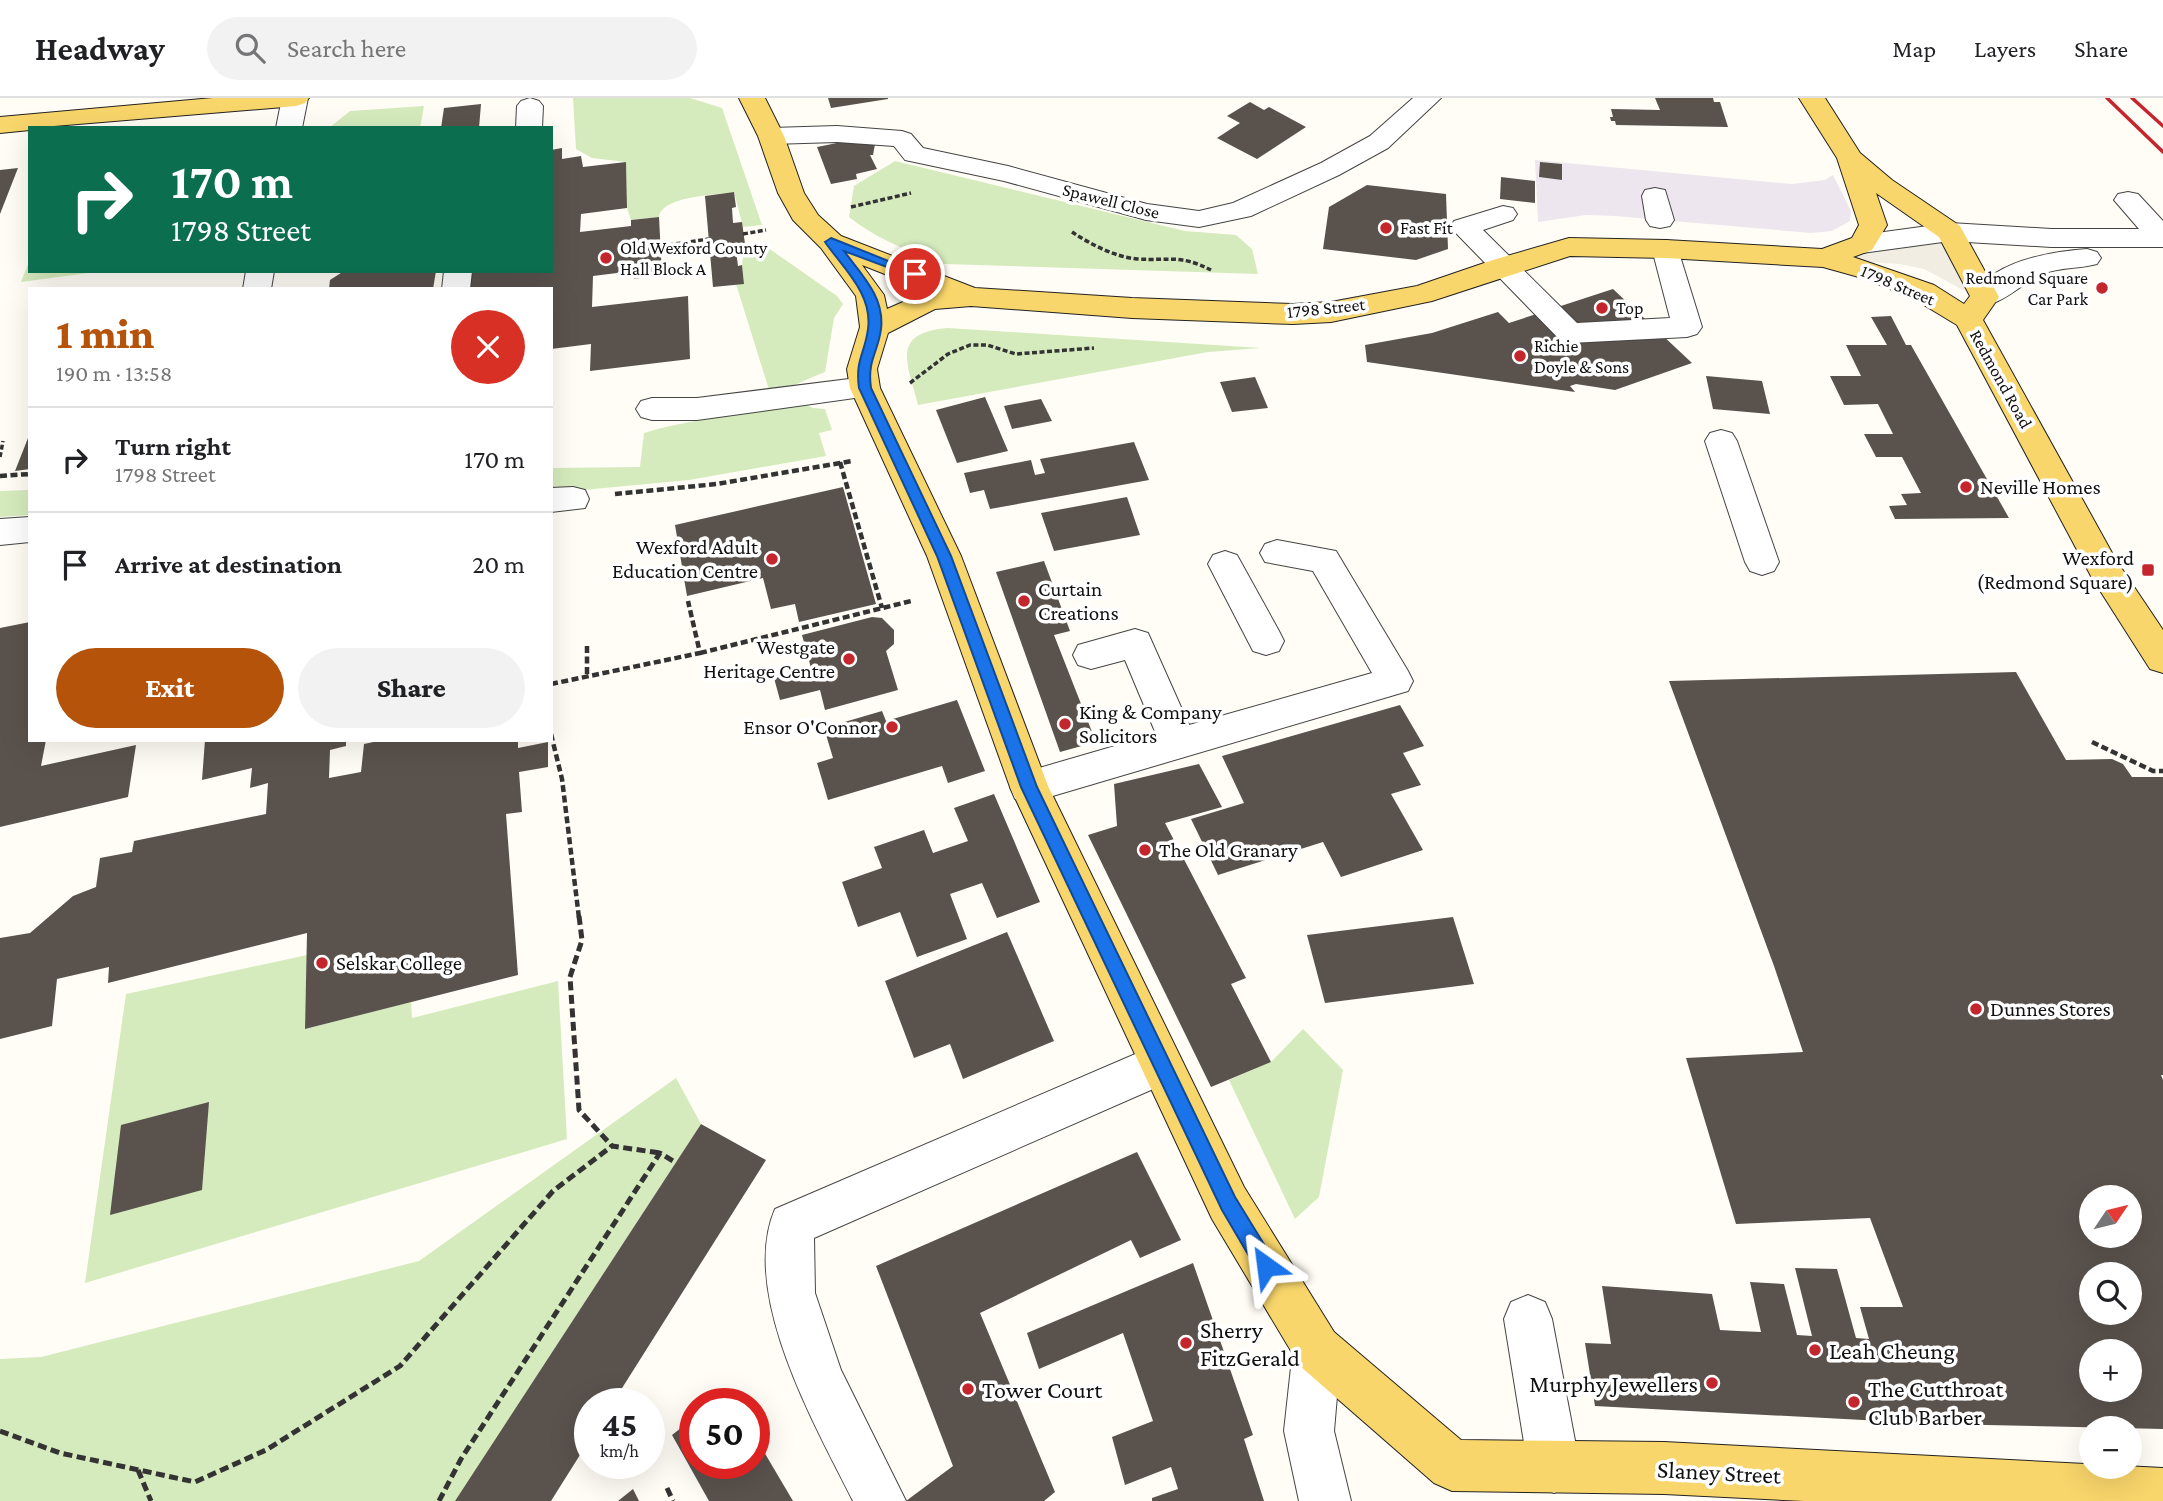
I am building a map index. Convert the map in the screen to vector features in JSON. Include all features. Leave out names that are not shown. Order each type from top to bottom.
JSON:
[{"type":"main road","points":[[0,125],[295,98]]},
{"type":"main road","points":[[752,98],[771,136],[792,193],[807,220],[831,242],[870,295],[875,327],[862,369],[865,388]]},
{"type":"main road","name":"Redmond Road","points":[[1812,98],[1850,158],[1883,186],[1950,232],[1976,308],[2104,569],[2163,659]]},
{"type":"main road","name":"1798 Street","points":[[1824,258],[1862,244],[1873,225],[1850,158]]},
{"type":"main road","name":"1798 Street","points":[[831,242],[971,297],[1132,308],[1293,314],[1331,312],[1422,294],[1569,247],[1666,249],[1824,258],[1976,308]]},
{"type":"main road","points":[[875,327],[929,300],[971,297]]},
{"type":"main road","name":"Slaney Street","points":[[865,388],[944,556],[1029,787],[1228,1203],[1317,1349],[1452,1465],[1664,1468],[2021,1494],[2163,1493]]},
{"type":"street","points":[[289,126],[295,98]]},
{"type":"street","name":"Spawell Close","points":[[771,136],[837,134],[902,139],[914,154],[1008,174],[1146,212],[1199,219],[1241,210],[1330,169],[1380,142],[1427,98]]},
{"type":"street","points":[[2128,200],[2163,244]]},
{"type":"street","points":[[1503,214],[1464,227],[1570,333],[1688,327],[1666,249]]},
{"type":"street","points":[[1862,244],[1950,232],[2163,244]]},
{"type":"street","points":[[1976,308],[2006,280],[2040,263],[2163,244]]},
{"type":"street","points":[[652,409],[697,409],[865,388]]},
{"type":"street","points":[[1721,441],[1762,562]]},
{"type":"street","points":[[0,532],[28,529]]},
{"type":"street","points":[[1029,787],[1395,681],[1324,560],[1277,553]]},
{"type":"street","points":[[1225,564],[1266,641]]},
{"type":"street","points":[[1091,655],[1135,643],[1179,744]]},
{"type":"street","points":[[880,1501],[819,1380],[791,1293],[791,1225],[1161,1064]]},
{"type":"street","points":[[1528,1319],[1554,1467]]},
{"type":"street","points":[[1317,1349],[1309,1431],[1325,1501]]},
{"type":"path","points":[[845,209],[915,192]]},
{"type":"path","points":[[743,234],[770,229]]},
{"type":"path","points":[[1067,229],[1090,244],[1134,259],[1189,259],[1220,275]]},
{"type":"path","points":[[661,246],[709,239]]},
{"type":"path","points":[[904,387],[948,354],[970,345],[987,345],[1016,354],[1054,351]]},
{"type":"path","points":[[0,457],[3,441]]},
{"type":"path","points":[[562,499],[717,484],[894,454]]},
{"type":"path","points":[[841,463],[860,540],[882,608]]},
{"type":"path","points":[[0,476],[28,474]]},
{"type":"path","points":[[553,684],[700,653],[956,590]]},
{"type":"path","points":[[688,601],[700,653]]},
{"type":"path","points":[[587,646],[587,675]]},
{"type":"path","points":[[553,742],[562,779],[582,940],[570,977],[579,1110],[612,1146],[660,1153],[676,1163]]},
{"type":"path","points":[[2092,742],[2153,771],[2163,771]]},
{"type":"path","points":[[0,1431],[60,1453],[195,1482],[266,1450],[400,1366],[553,1191],[612,1146]]},
{"type":"path","points":[[439,1501],[461,1459],[660,1153]]},
{"type":"path","points":[[138,1469],[151,1501]]},
{"type":"path","points":[[667,1488],[673,1501]]},
{"type":"shaded area","points":[[1535,160],[1792,184],[1825,180],[1833,175],[1851,211],[1850,221],[1832,231],[1811,233],[1615,216],[1586,215],[1538,222]]},
{"type":"shaded area","points":[[1944,240],[1962,278],[1965,291],[1924,269],[1867,262],[1853,257],[1864,252]]},
{"type":"green space","points":[[573,98],[690,98],[722,108],[762,225],[743,227],[734,192],[679,201],[662,210],[659,217],[631,220],[627,208],[626,162],[592,158],[576,149]]},
{"type":"green space","points":[[424,106],[420,126],[331,126],[350,111]]},
{"type":"green space","points":[[895,161],[1185,231],[1236,235],[1252,249],[1258,274],[944,264],[883,239],[849,217],[854,186]]},
{"type":"green space","points":[[761,243],[837,296],[843,304],[834,318],[825,372],[770,393],[736,284],[744,283],[742,265],[745,244]]},
{"type":"green space","points":[[28,264],[28,273],[88,273],[21,282]]},
{"type":"green space","points":[[948,328],[1261,348],[1208,352],[918,405],[908,364],[910,344],[917,336]]},
{"type":"green space","points":[[800,402],[813,408],[825,409],[832,430],[819,433],[826,456],[689,480],[553,493],[553,468],[640,467],[644,433],[683,423]]},
{"type":"green space","points":[[28,490],[28,515],[0,517],[0,491]]},
{"type":"green space","points":[[307,955],[305,1029],[411,1002],[412,1018],[558,981],[567,1139],[85,1283],[126,994]]},
{"type":"green space","points":[[1303,1029],[1343,1070],[1319,1197],[1295,1219],[1229,1080],[1271,1062]]},
{"type":"green space","points":[[676,1078],[701,1124],[455,1501],[0,1501],[0,1359],[41,1357],[419,1261]]},
{"type":"building","points":[[828,98],[888,98],[888,99],[831,108]]},
{"type":"building","points":[[1655,98],[1713,98],[1714,102],[1720,102],[1728,127],[1616,125],[1615,121],[1611,121],[1611,109],[1660,110]]},
{"type":"building","points":[[1250,102],[1264,110],[1269,107],[1306,127],[1257,159],[1217,138],[1240,123],[1227,116]]},
{"type":"building","points":[[481,104],[479,126],[441,126],[444,108]]},
{"type":"building","points":[[842,142],[875,144],[873,155],[870,155],[877,169],[856,174],[857,179],[831,184],[817,147]]},
{"type":"building","name":"Old Wexford County Hall Block A","points":[[562,148],[562,159],[581,156],[583,167],[626,162],[627,208],[581,214],[580,232],[631,226],[631,220],[659,217],[662,275],[634,279],[633,271],[593,276],[592,307],[688,296],[690,359],[590,371],[591,344],[553,349],[553,287],[469,287],[471,273],[553,273],[553,150]]},
{"type":"building","points":[[1540,162],[1562,164],[1562,180],[1539,177]]},
{"type":"building","points":[[18,168],[0,214],[0,170]]},
{"type":"building","points":[[1501,177],[1535,181],[1535,203],[1500,199]]},
{"type":"building","name":"Fast Fit","points":[[1367,185],[1446,194],[1448,249],[1416,260],[1323,249],[1329,207]]},
{"type":"building","points":[[734,192],[736,207],[732,208],[733,223],[742,222],[745,244],[745,250],[736,251],[738,266],[742,265],[744,284],[713,287],[705,196]]},
{"type":"building","points":[[341,273],[436,273],[433,287],[329,287],[330,280]]},
{"type":"building","points":[[1613,289],[1692,363],[1615,390],[1576,384],[1570,386],[1575,392],[1367,362],[1365,345],[1432,333],[1498,312],[1509,323]]},
{"type":"building","points":[[1891,316],[1906,345],[1911,345],[2009,518],[1895,519],[1889,506],[1907,505],[1901,494],[1921,493],[1902,457],[1876,457],[1864,434],[1893,434],[1878,404],[1844,405],[1830,376],[1861,376],[1846,345],[1887,345],[1871,317]]},
{"type":"building","points":[[1706,376],[1762,381],[1770,414],[1713,409]]},
{"type":"building","points":[[1255,377],[1268,408],[1232,412],[1220,382]]},
{"type":"building","points":[[985,397],[1008,451],[957,463],[936,410]]},
{"type":"building","points":[[1041,399],[1052,421],[1012,429],[1004,406]]},
{"type":"building","points":[[28,438],[28,469],[15,471]]},
{"type":"building","points":[[1134,442],[1149,480],[990,509],[984,490],[970,493],[964,473],[1031,460],[1035,475],[1045,473],[1040,459]]},
{"type":"building","name":"Wexford Adult Education Centre","points":[[843,487],[876,604],[799,622],[795,604],[771,609],[763,578],[687,596],[675,525]]},
{"type":"building","points":[[1127,497],[1140,535],[1054,551],[1041,513]]},
{"type":"building","points":[[1044,561],[1070,631],[1054,635],[1096,742],[1060,752],[996,572]]},
{"type":"building","name":"Westgate Heritage Centre","points":[[872,617],[882,618],[894,630],[894,644],[886,651],[898,690],[825,710],[820,690],[780,700],[774,678],[811,668],[802,635]]},
{"type":"building","points":[[28,622],[28,742],[46,742],[41,766],[136,745],[128,797],[0,827],[0,628]]},
{"type":"building","name":"Dunnes Stores","points":[[2016,672],[2066,760],[2112,759],[2123,764],[2132,777],[2163,777],[2163,1429],[2142,1429],[2142,1416],[2079,1416],[2079,1427],[1939,1424],[1595,1406],[1585,1343],[1611,1344],[1602,1286],[1712,1294],[1720,1330],[1761,1332],[1750,1282],[1784,1284],[1797,1335],[1812,1336],[1795,1268],[1837,1269],[1856,1338],[1869,1339],[1860,1307],[1903,1307],[1870,1218],[1736,1224],[1686,1058],[1803,1052],[1669,681]]},
{"type":"building","points":[[957,700],[985,771],[948,783],[942,766],[828,800],[817,763],[833,758],[824,728],[882,711],[886,721]]},
{"type":"building","points":[[1400,705],[1424,746],[1403,753],[1421,785],[1391,794],[1423,850],[1341,877],[1323,842],[1218,875],[1191,819],[1244,803],[1222,756]]},
{"type":"building","points":[[205,742],[346,742],[346,746],[330,750],[329,778],[361,772],[364,744],[374,742],[518,742],[518,748],[548,742],[548,767],[519,772],[522,812],[506,814],[518,975],[305,1029],[307,933],[108,983],[109,967],[57,979],[52,1026],[0,1039],[0,938],[30,933],[73,896],[96,887],[100,858],[132,852],[134,841],[266,814],[268,783],[250,788],[252,768],[202,780]]},
{"type":"building","points":[[1199,764],[1222,807],[1165,823],[1246,978],[1231,984],[1271,1062],[1211,1087],[1088,835],[1117,826],[1114,784]]},
{"type":"building","points":[[994,794],[1040,902],[997,918],[982,883],[950,894],[967,939],[917,957],[900,912],[858,927],[842,882],[882,868],[874,847],[924,830],[933,853],[968,841],[954,808]]},
{"type":"building","points":[[1453,917],[1474,984],[1325,1003],[1307,935]]},
{"type":"building","points":[[1007,932],[1054,1041],[963,1079],[950,1044],[914,1058],[885,981]]},
{"type":"building","points":[[209,1102],[202,1190],[110,1215],[121,1125]]},
{"type":"building","points":[[701,1124],[766,1160],[622,1388],[574,1388],[574,1464],[551,1501],[455,1501]]},
{"type":"building","name":"Tower Court","points":[[1137,1152],[1181,1240],[1140,1258],[1131,1240],[980,1313],[1055,1492],[1044,1501],[906,1501],[953,1466],[876,1266]]},
{"type":"building","points":[[1193,1263],[1253,1435],[1244,1439],[1264,1501],[1152,1501],[1152,1498],[1178,1489],[1171,1467],[1125,1485],[1112,1437],[1153,1421],[1123,1333],[1039,1369],[1027,1333]]},
{"type":"building","points":[[679,1430],[679,1447],[672,1435]]},
{"type":"building","points":[[770,1462],[793,1501],[709,1501],[697,1479],[770,1479]]},
{"type":"building","points":[[633,1489],[639,1501],[618,1501]]},
{"type":"railway","points":[[2107,98],[2163,152]]},
{"type":"railway","points":[[2132,98],[2163,126]]},
{"type":"place","name":"Fast Fit","points":[[1386,228]]},
{"type":"place","name":"Old Wexford County Hall Block A","points":[[606,258]]},
{"type":"place","name":"Redmond Square Car Park","points":[[2102,288]]},
{"type":"place","name":"Top","points":[[1602,308]]},
{"type":"place","name":"Richie Doyle & Sons","points":[[1520,356]]},
{"type":"place","name":"Neville Homes","points":[[1966,487]]},
{"type":"place","name":"Wexford Adult Education Centre","points":[[772,559]]},
{"type":"place","name":"Wexford (Redmond Square)","points":[[2148,570]]},
{"type":"place","name":"Curtain Creations","points":[[1024,601]]},
{"type":"place","name":"Westgate Heritage Centre","points":[[849,659]]},
{"type":"place","name":"King & Company Solicitors","points":[[1065,724]]},
{"type":"place","name":"Ensor O'Connor","points":[[892,727]]},
{"type":"place","name":"The Old Granary","points":[[1145,850]]},
{"type":"place","name":"Selskar College","points":[[322,963]]},
{"type":"place","name":"Dunnes Stores","points":[[1976,1009]]},
{"type":"place","name":"Sherry FitzGerald","points":[[1186,1343]]},
{"type":"place","name":"Leah Cheung","points":[[1815,1350]]},
{"type":"place","name":"Murphy Jewellers","points":[[1712,1383]]},
{"type":"place","name":"Tower Court","points":[[968,1389]]},
{"type":"place","name":"The Cutthroat Club Barber","points":[[1854,1402]]},
{"type":"route","points":[[915,274],[831,242],[870,295],[875,327],[862,369],[865,388],[944,556],[1029,787],[1228,1203],[1266,1266]]}]
